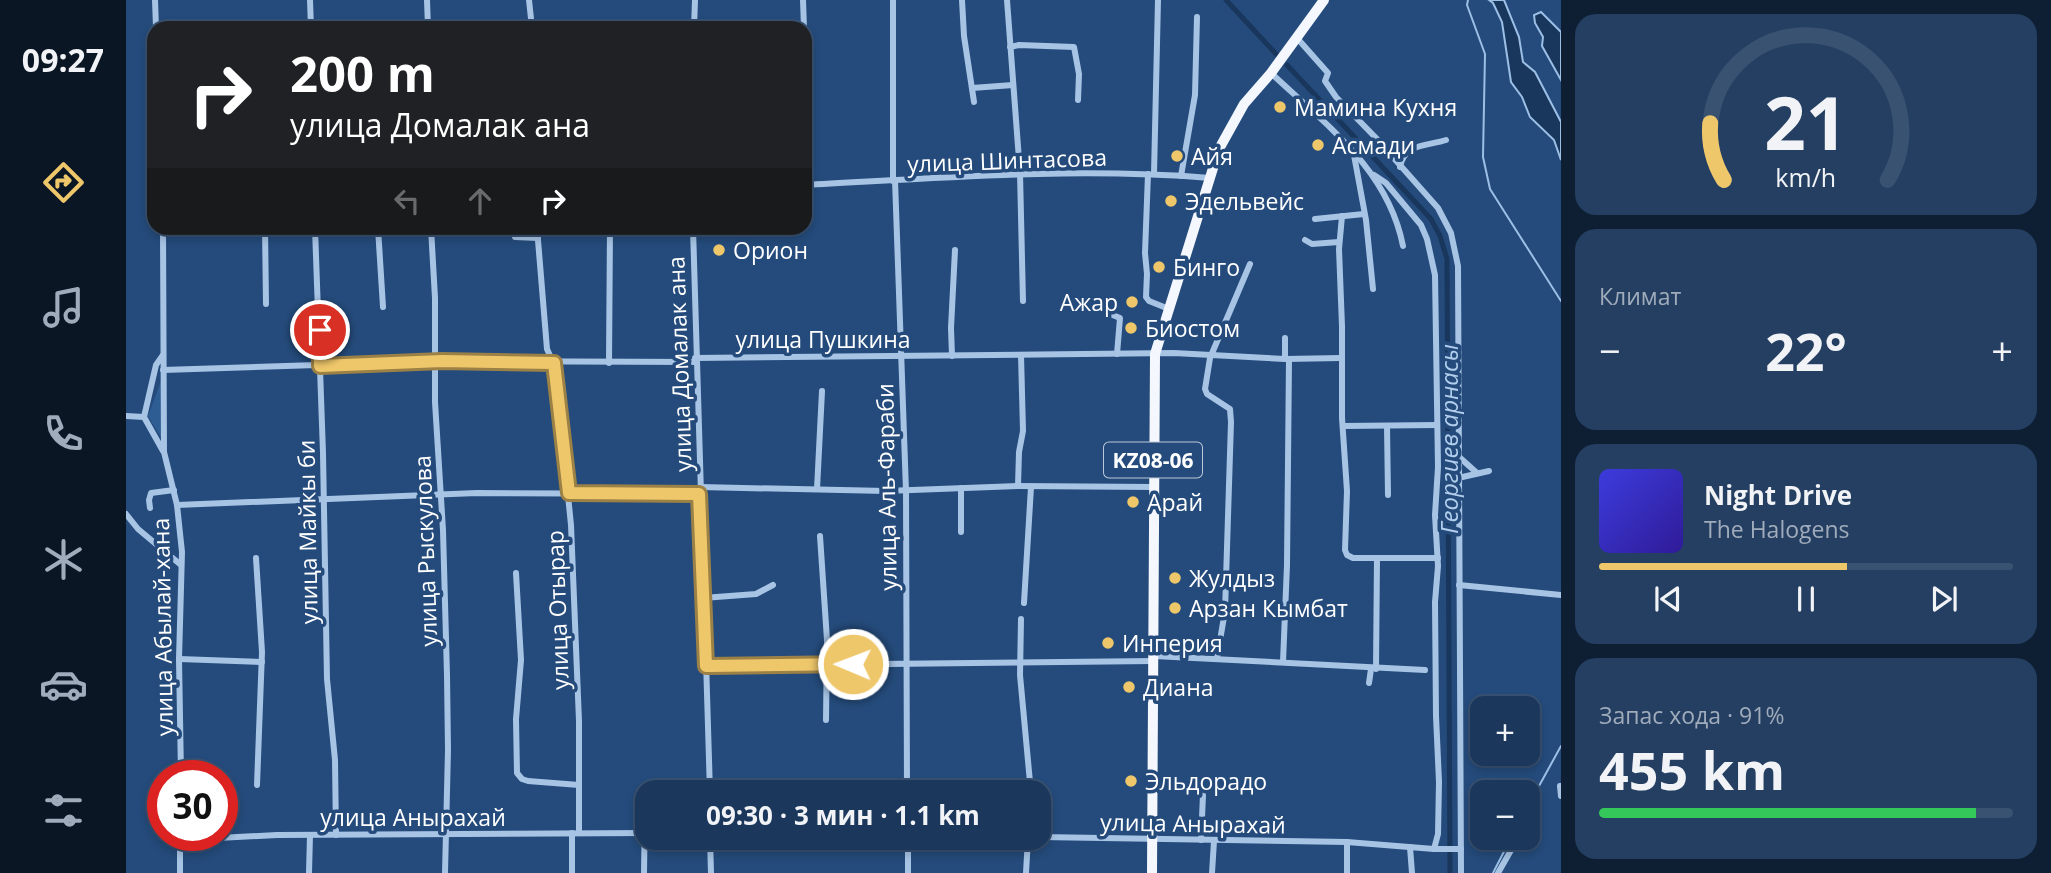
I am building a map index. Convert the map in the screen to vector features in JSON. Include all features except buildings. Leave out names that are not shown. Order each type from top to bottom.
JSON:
[{"type":"highway","name":"KZ08-06","points":[[1152,873],[1155,354],[1219,149],[1244,104],[1270,74],[1324,0]]},
{"type":"highway","name":"KZ08-06","points":[[1312,17],[1333,0]]},
{"type":"street","points":[[155,0],[156,21]]},
{"type":"street","points":[[310,0],[311,21]]},
{"type":"street","points":[[427,0],[428,21]]},
{"type":"street","points":[[530,0],[532,21]]},
{"type":"street","points":[[694,21],[695,0]]},
{"type":"street","points":[[803,0],[804,21]]},
{"type":"street","name":"улица Аль-Фараби","points":[[893,0],[894,181],[906,491],[907,780]]},
{"type":"street","points":[[962,0],[964,36],[974,102]]},
{"type":"street","points":[[1007,0],[1020,173],[1023,300]]},
{"type":"street","points":[[1158,0],[1145,253],[1146,297],[1149,301],[1169,309]]},
{"type":"street","points":[[1181,176],[1195,95],[1197,17]]},
{"type":"street","points":[[1297,38],[1328,73],[1325,81],[1336,97],[1438,208],[1451,233],[1456,250],[1461,873]]},
{"type":"street","points":[[1010,47],[1019,44],[1074,47],[1079,75],[1077,100]]},
{"type":"street","points":[[1270,74],[1374,175],[1394,209],[1403,246]]},
{"type":"street","points":[[972,88],[1013,85]]},
{"type":"street","points":[[1400,167],[1409,149],[1426,149],[1446,140]]},
{"type":"street","points":[[1354,153],[1373,289]]},
{"type":"street","name":"улица Шинтасова","points":[[812,186],[1020,173],[1151,174],[1210,178]]},
{"type":"street","points":[[1374,175],[1387,183],[1414,215],[1424,232],[1434,264],[1437,425],[1435,516],[1438,558],[1435,602],[1439,739],[1436,849]]},
{"type":"street","points":[[1315,219],[1364,214]]},
{"type":"street","points":[[1342,216],[1339,242],[1347,491],[1345,550],[1350,557],[1438,558]]},
{"type":"street","name":"улица Абылай-хана","points":[[163,235],[164,452],[177,505],[181,565],[181,760]]},
{"type":"street","points":[[265,235],[266,304]]},
{"type":"street","name":"улица Майкы би","points":[[314,235],[324,498],[327,678],[335,761],[337,835]]},
{"type":"street","points":[[378,235],[383,307]]},
{"type":"street","name":"улица Рыскулова","points":[[432,235],[435,274],[448,736],[445,873]]},
{"type":"street","name":"улица Отырар","points":[[538,235],[547,349],[554,363],[569,493],[579,721],[579,785],[572,873]]},
{"type":"street","points":[[609,363],[610,235]]},
{"type":"street","name":"улица Домалак ана","points":[[693,235],[710,780]]},
{"type":"street","points":[[515,237],[538,238]]},
{"type":"street","points":[[1305,250],[1308,242],[1339,242]]},
{"type":"street","points":[[952,356],[956,250]]},
{"type":"street","points":[[1217,658],[1225,611],[1231,422],[1230,409],[1226,404],[1206,392],[1212,354],[1250,264]]},
{"type":"street","points":[[1087,310],[1103,311],[1120,318],[1117,354]]},
{"type":"street","points":[[1283,662],[1289,490],[1285,338]]},
{"type":"street","name":"улица Пушкина","points":[[163,370],[436,362],[609,363],[900,356],[1212,354],[1287,359],[1341,358]]},
{"type":"street","points":[[163,355],[156,365],[144,417],[164,452]]},
{"type":"street","points":[[1018,486],[1023,431],[1021,355]]},
{"type":"street","points":[[817,489],[822,391]]},
{"type":"street","points":[[126,415],[144,417]]},
{"type":"street","points":[[1343,426],[1437,425]]},
{"type":"street","points":[[1387,426],[1388,495]]},
{"type":"street","points":[[1458,456],[1477,473]]},
{"type":"street","points":[[1458,478],[1489,471]]},
{"type":"street","points":[[177,505],[440,495],[1153,486]]},
{"type":"street","points":[[1024,603],[1031,487]]},
{"type":"street","points":[[961,488],[961,532]]},
{"type":"street","points":[[150,508],[151,493],[174,490]]},
{"type":"street","points":[[126,514],[138,529],[181,565]]},
{"type":"street","points":[[820,536],[827,664],[826,720]]},
{"type":"street","points":[[256,558],[262,662],[257,785]]},
{"type":"street","points":[[1370,683],[1374,669],[1377,558]]},
{"type":"street","name":"улица Отырар","points":[[516,573],[521,660],[516,719],[517,773],[528,782],[579,785]]},
{"type":"street","points":[[703,598],[755,594],[773,585]]},
{"type":"street","points":[[1459,585],[1561,595]]},
{"type":"street","points":[[1021,619],[1020,675],[1030,780]]},
{"type":"street","points":[[706,666],[906,665],[1217,658],[1425,670]]},
{"type":"street","points":[[180,659],[262,662]]},
{"type":"street","points":[[1560,786],[1561,796]]},
{"type":"street","points":[[1201,840],[1203,796]]},
{"type":"street","name":"улица Анырахай","points":[[238,836],[635,833]]},
{"type":"street","points":[[309,873],[310,835]]},
{"type":"street","name":"улица Анырахай","points":[[1051,837],[1347,842],[1410,848],[1461,849]]},
{"type":"street","points":[[1212,873],[1214,841]]},
{"type":"street","points":[[1347,842],[1347,873]]},
{"type":"street","points":[[1410,848],[1412,873]]},
{"type":"street","points":[[644,873],[646,850]]},
{"type":"street","points":[[710,850],[711,873]]},
{"type":"street","points":[[908,850],[908,873]]},
{"type":"street","points":[[1026,873],[1027,850]]},
{"type":"street","points":[[1498,873],[1511,850]]},
{"type":"street","points":[[180,851],[180,873]]},
{"type":"shaded area","points":[[1489,0],[1504,0],[1519,37],[1523,62],[1535,72],[1561,122],[1561,160],[1554,140],[1530,117],[1522,97],[1511,82],[1502,22]]},
{"type":"shaded area","points":[[1541,12],[1561,32],[1561,80],[1542,46],[1543,37],[1535,23],[1534,15]]},
{"type":"shaded area","points":[[161,381],[162,439],[148,416]]},
{"type":"waterway","points":[[1226,0],[1276,54]]},
{"type":"waterway","points":[[1468,0],[1467,5],[1485,54],[1483,157],[1490,189],[1561,301]]},
{"type":"waterway","name":"Георгиев арнасы","points":[[1287,65],[1431,219],[1447,259],[1450,873]]},
{"type":"waterway","points":[[1540,784],[1561,746]]},
{"type":"waterway","points":[[1493,873],[1505,850]]},
{"type":"place","name":"Мамина Кухня","points":[[1280,107]]},
{"type":"place","name":"Асмади","points":[[1318,145]]},
{"type":"place","name":"Айя","points":[[1177,156]]},
{"type":"place","name":"Эдельвейс","points":[[1171,201]]},
{"type":"place","name":"Орион","points":[[719,250]]},
{"type":"place","name":"Бинго","points":[[1159,267]]},
{"type":"place","name":"Ажар","points":[[1132,302]]},
{"type":"place","name":"Биостом","points":[[1131,328]]},
{"type":"place","name":"Арай","points":[[1133,502]]},
{"type":"place","name":"Жулдыз","points":[[1175,578]]},
{"type":"place","name":"Арзан Кымбат","points":[[1175,608]]},
{"type":"place","name":"Инперия","points":[[1108,643]]},
{"type":"place","name":"Диана","points":[[1129,687]]},
{"type":"place","name":"Эльдорадо","points":[[1131,781]]},
{"type":"route","points":[[320,330],[320,366],[442,361],[554,363],[564,468],[569,493],[699,494],[706,666],[853,664]]}]
